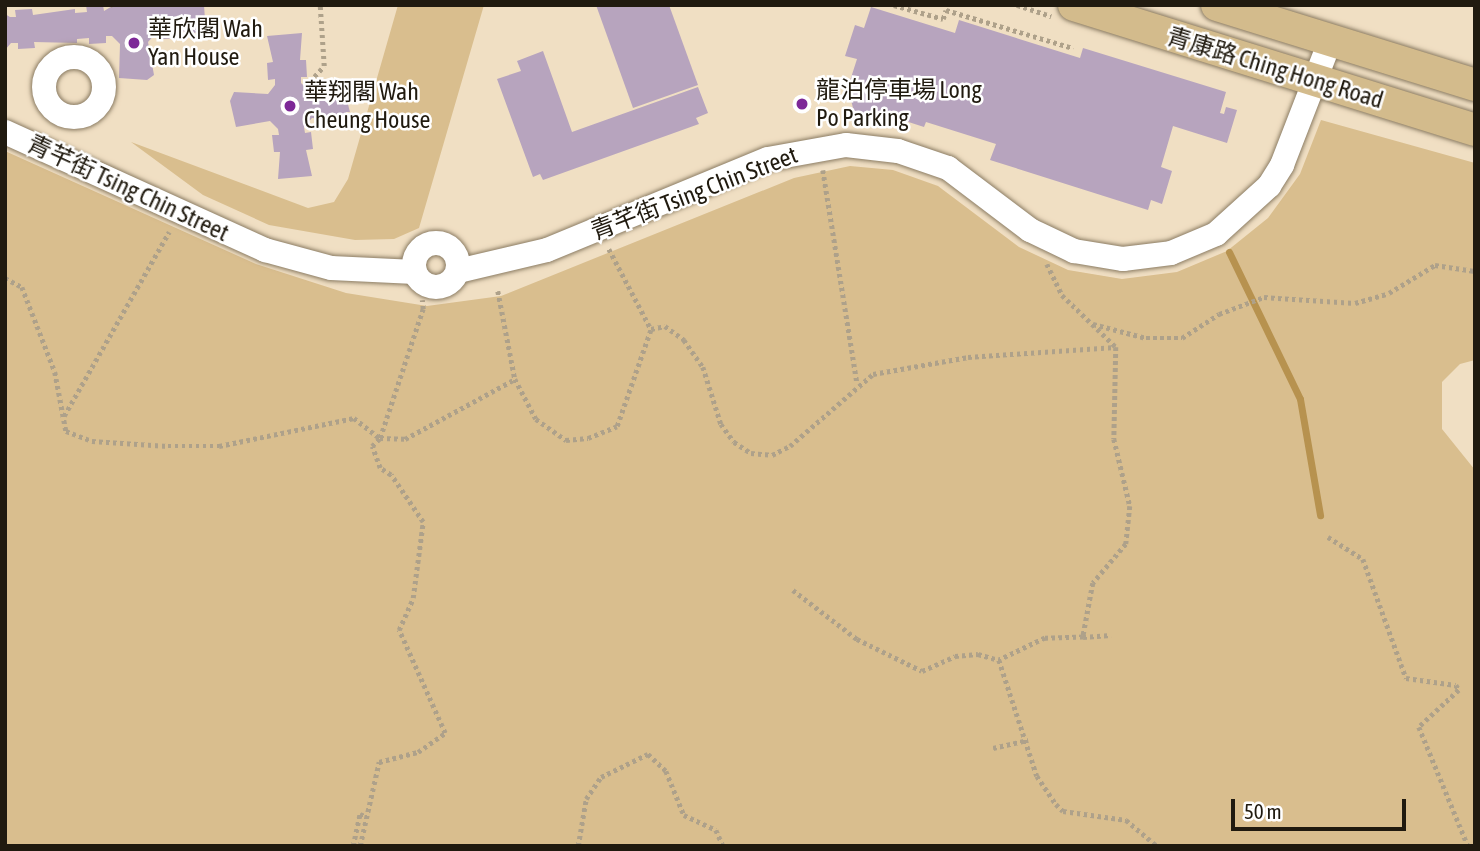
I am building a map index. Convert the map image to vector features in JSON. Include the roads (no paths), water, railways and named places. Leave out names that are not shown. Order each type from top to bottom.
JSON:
[{"type":"main road","name":"青康路 Ching Hong Road","points":[[1074,5],[1475,130]]},
{"type":"main road","name":"青康路 Ching Hong Road","points":[[1217,5],[1475,85]]},
{"type":"street","name":"青芊街 Tsing Chin Street","points":[[5,132],[265,250],[331,268],[415,272],[424,284],[437,288],[450,282],[458,271],[547,250],[768,159],[845,145],[898,150],[948,168],[1030,230],[1074,251],[1123,259],[1171,253],[1216,234],[1269,186],[1330,41]]},
{"type":"street","points":[[29,143],[54,111]]},
{"type":"street","points":[[415,272],[419,251],[439,243],[452,250],[458,271]]},
{"type":"waterway","points":[[1229,252],[1300,399],[1320,515]]},
{"type":"place","name":"華欣閣 Wah Yan House","points":[[134,43]]},
{"type":"place","name":"龍泊停車場 Long Po Parking","points":[[802,104]]},
{"type":"place","name":"華翔閣 Wah Cheung House","points":[[290,106]]}]
